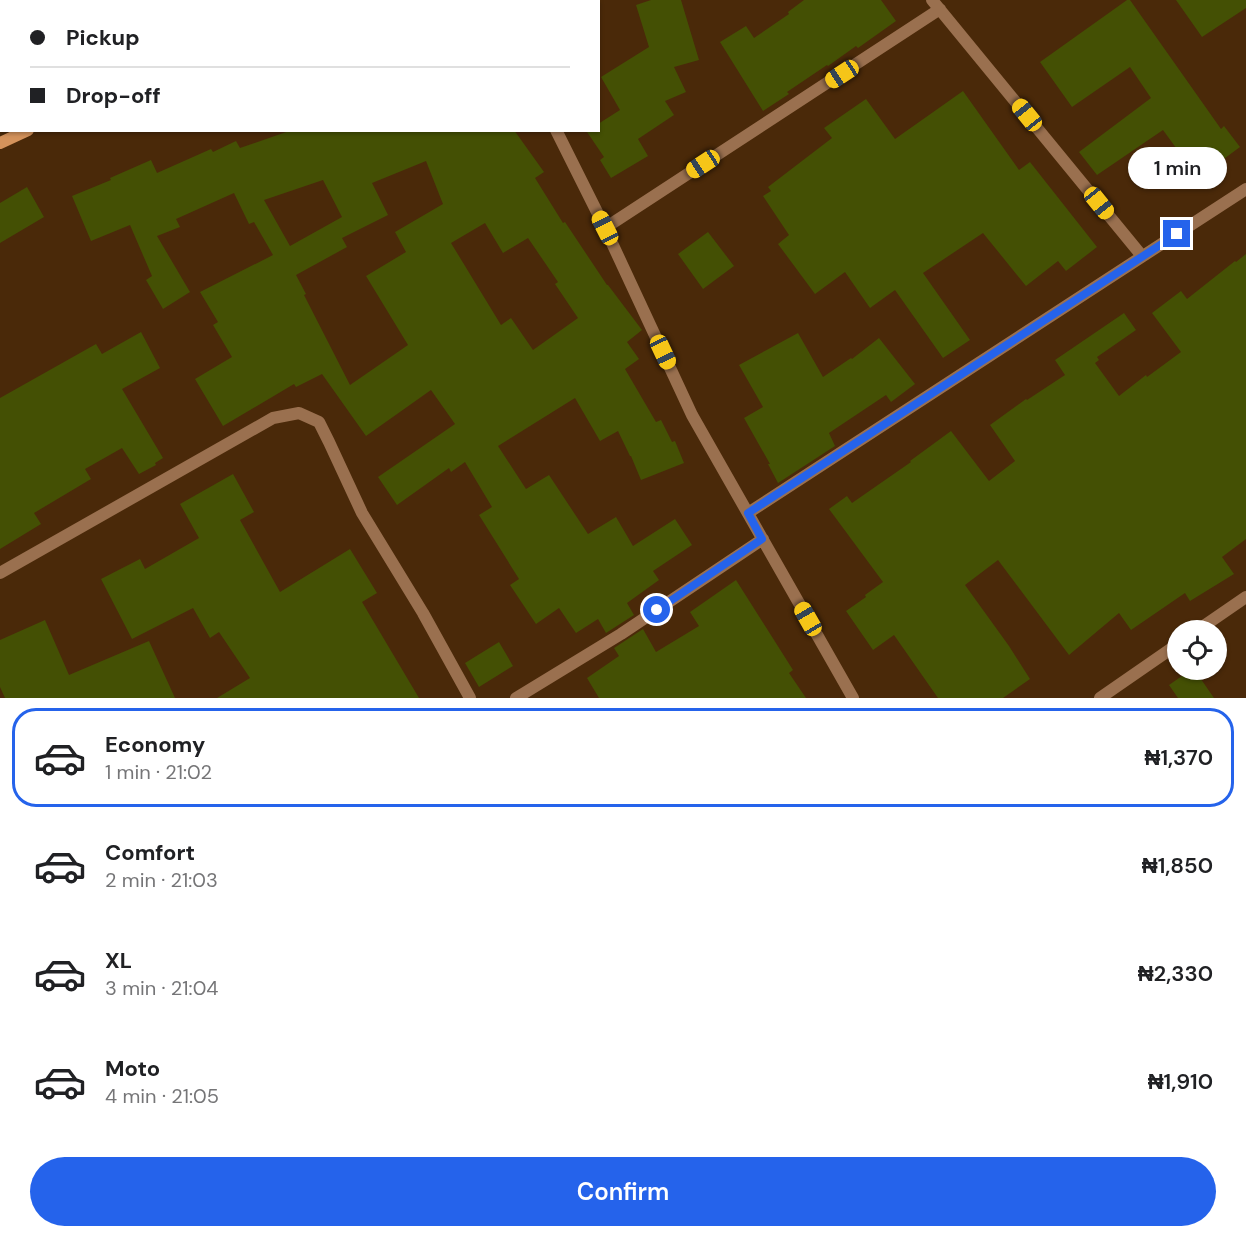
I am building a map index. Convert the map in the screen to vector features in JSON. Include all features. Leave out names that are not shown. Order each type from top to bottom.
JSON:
[{"type":"street","points":[[605,228],[936,5],[1142,256]]},
{"type":"street","points":[[0,143],[24,132]]},
{"type":"street","points":[[557,132],[605,228],[692,415],[854,698]]},
{"type":"street","points":[[748,513],[1246,189]]},
{"type":"street","points":[[0,573],[273,418],[299,413],[319,422],[362,513],[423,613],[470,698]]},
{"type":"street","points":[[516,698],[621,634],[762,539]]},
{"type":"street","points":[[1213,620],[1246,597]]},
{"type":"street","points":[[1100,698],[1167,652]]},
{"type":"building","points":[[651,0],[681,0],[699,60],[674,67],[686,92],[665,101],[674,115],[638,139],[648,156],[611,178],[600,160],[604,157],[587,132],[600,132],[600,123],[620,110],[601,77],[649,47],[636,5]]},
{"type":"building","points":[[804,0],[881,0],[896,21],[858,48],[856,46],[787,92],[789,94],[763,111],[720,42],[746,26],[754,38],[789,14],[788,12]]},
{"type":"building","points":[[1130,0],[1221,129],[1224,126],[1240,147],[1198,178],[1163,130],[1097,175],[1079,152],[1151,98],[1130,67],[1072,107],[1040,62]]},
{"type":"building","points":[[1176,0],[1246,0],[1246,8],[1202,37]]},
{"type":"building","points":[[963,91],[1019,170],[1030,162],[1097,247],[1066,271],[1058,261],[1026,286],[983,233],[923,273],[970,340],[943,358],[895,290],[870,308],[845,272],[815,294],[778,244],[789,235],[763,196],[771,191],[768,187],[832,138],[824,128],[866,99],[895,139]]},
{"type":"building","points":[[286,132],[515,132],[544,172],[535,178],[563,223],[565,222],[607,285],[642,330],[627,342],[639,359],[625,369],[656,422],[661,420],[672,442],[675,441],[684,463],[641,480],[618,431],[600,441],[575,398],[498,446],[526,489],[549,475],[588,534],[616,517],[633,546],[675,519],[692,545],[653,571],[659,580],[627,603],[634,615],[606,633],[598,619],[576,633],[559,608],[536,624],[510,585],[519,579],[479,515],[492,507],[465,462],[451,472],[449,468],[397,505],[378,477],[455,424],[431,390],[366,436],[322,374],[296,387],[294,384],[223,426],[195,379],[232,357],[213,325],[218,322],[200,292],[273,255],[254,222],[249,224],[234,193],[176,219],[180,227],[157,236],[190,292],[163,309],[146,280],[152,276],[130,225],[91,241],[72,196],[151,160],[157,173],[211,149],[213,152],[236,141],[240,148]],"holes":[[[426,161],[443,204],[395,232],[406,252],[366,276],[408,345],[350,385],[296,275],[347,247],[342,238],[388,215],[372,183]],[[323,180],[342,217],[290,246],[264,200]],[[485,223],[503,253],[528,238],[558,282],[555,284],[578,318],[533,350],[511,318],[501,325],[451,243]]]},
{"type":"building","points":[[27,187],[44,217],[0,243],[0,203]]},
{"type":"building","points":[[708,232],[734,266],[703,289],[678,254]]},
{"type":"building","points":[[1246,254],[1246,539],[1222,557],[1234,574],[1190,601],[1185,593],[1131,630],[1119,613],[1069,655],[998,560],[965,585],[1030,679],[1003,698],[938,698],[894,635],[873,650],[846,611],[883,582],[829,509],[847,496],[852,503],[951,431],[989,481],[1015,461],[990,425],[1065,375],[1055,360],[1124,313],[1136,330],[1097,357],[1099,360],[1095,363],[1119,396],[1181,352],[1152,313],[1181,291],[1187,299]]},
{"type":"building","points":[[141,332],[160,368],[122,389],[163,458],[155,463],[156,465],[139,474],[122,448],[85,469],[91,479],[34,513],[41,524],[0,549],[0,398],[96,344],[102,354]]},
{"type":"building","points":[[798,333],[823,377],[852,359],[879,338],[915,384],[891,402],[886,395],[829,433],[835,446],[778,483],[744,418],[763,407],[739,365]]},
{"type":"building","points":[[233,474],[254,512],[240,520],[280,592],[350,549],[377,593],[362,602],[419,698],[217,698],[250,678],[219,632],[210,638],[193,608],[132,639],[101,579],[140,559],[145,569],[199,538],[180,504]]},
{"type":"building","points":[[736,580],[793,670],[789,673],[806,698],[599,698],[587,678],[619,656],[614,648],[643,629],[656,652],[699,626],[690,612]]},
{"type":"building","points":[[45,620],[69,675],[149,641],[175,698],[5,698],[0,687],[0,640]]},
{"type":"building","points":[[499,642],[513,666],[479,687],[465,663]]},
{"type":"building","points":[[1176,680],[1202,680],[1214,698],[1178,698],[1169,685]]},
{"type":"route","points":[[657,610],[762,539],[748,513],[1177,234]]}]
